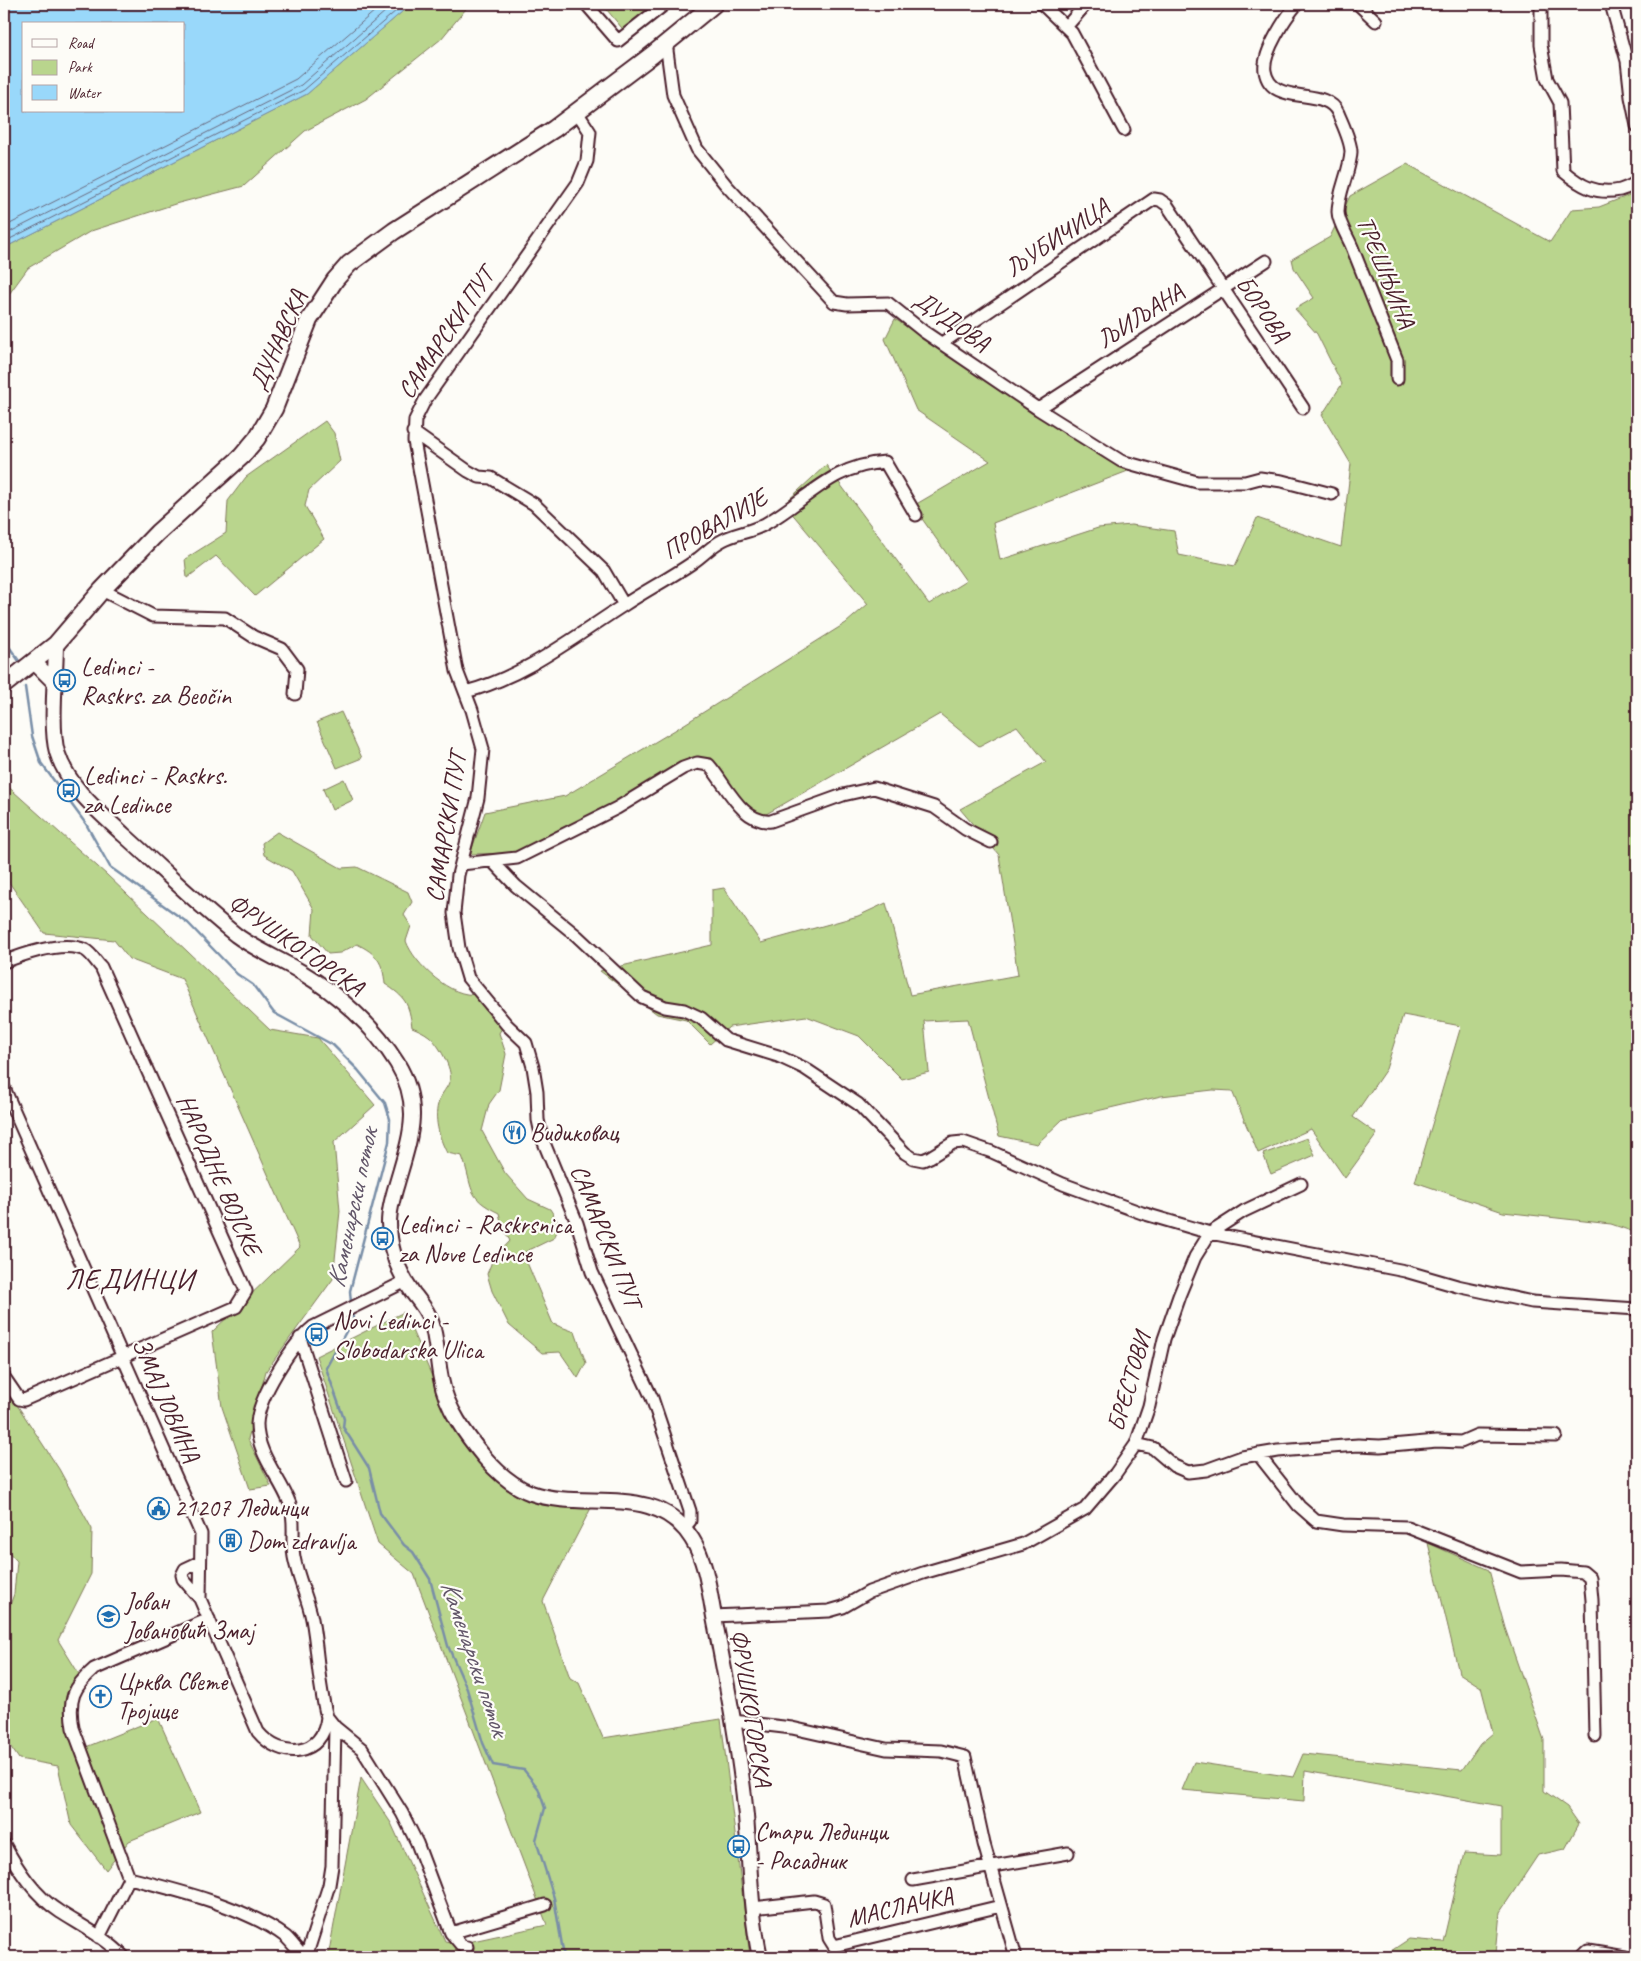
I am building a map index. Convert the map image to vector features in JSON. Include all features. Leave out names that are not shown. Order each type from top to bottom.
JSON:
[{"type":"main road","name":"ДУНАВСКА","points":[[4,686],[56,644],[102,590],[157,533],[257,438],[274,409],[309,320],[321,300],[349,264],[394,231],[554,129],[714,4]]},
{"type":"street","points":[[586,4],[618,40],[665,4]]},
{"type":"street","points":[[1042,4],[1066,27],[1124,130]]},
{"type":"street","points":[[1066,27],[1086,4]]},
{"type":"street","name":"ТРЕШЊИНА","points":[[1297,4],[1286,18],[1271,46],[1264,63],[1265,71],[1267,78],[1275,88],[1293,95],[1329,102],[1335,106],[1339,114],[1351,151],[1338,213],[1397,360],[1397,379]]},
{"type":"street","points":[[1358,4],[1376,21]]},
{"type":"street","points":[[1541,4],[1542,45],[1547,79],[1560,103],[1563,171],[1584,187],[1595,191],[1617,190],[1637,181]]},
{"type":"street","points":[[1611,4],[1627,61],[1631,97],[1637,126]]},
{"type":"street","name":"ДУДОВА","points":[[666,43],[673,95],[681,116],[698,149],[726,185],[834,302],[847,304],[888,303],[942,343],[1107,454],[1149,470],[1197,482],[1245,482],[1260,478],[1282,481],[1332,494]]},
{"type":"street","name":"САМАРСКИ ПУТ","points":[[577,112],[590,132],[590,149],[578,182],[425,400],[415,420],[413,432],[457,671],[483,749],[478,798],[461,864],[454,913],[459,948],[468,978],[507,1025],[526,1043],[530,1052],[542,1138],[577,1223],[592,1272],[652,1398],[690,1511],[690,1521],[684,1528]]},
{"type":"street","name":"ЉУБИЧИЦА","points":[[942,343],[1154,199],[1160,200],[1168,206],[1187,236]]},
{"type":"street","name":"БОРОВА","points":[[1187,236],[1303,408]]},
{"type":"street","name":"ЉИЉАНА","points":[[1038,409],[1266,262]]},
{"type":"street","points":[[413,432],[478,477],[491,478],[534,504],[604,571],[624,605]]},
{"type":"street","name":"ПРОВАЛИЈЕ","points":[[465,692],[502,679],[561,648],[624,605],[693,562],[723,540],[765,524],[833,475],[850,469],[885,462],[916,515]]},
{"type":"street","points":[[102,590],[153,616],[225,618],[254,637],[282,649],[297,670],[296,694]]},
{"type":"street","name":"ФРУШКОГОРСКА","points":[[56,644],[56,748],[63,767],[80,792],[185,891],[239,937],[305,975],[339,999],[367,1026],[396,1062],[405,1080],[414,1107],[409,1142],[388,1220],[394,1257],[406,1281],[428,1314],[433,1327],[441,1382],[446,1399],[476,1447],[498,1472],[515,1485],[540,1495],[563,1499],[638,1502],[652,1506],[664,1512],[684,1528],[695,1544],[700,1557],[713,1616],[733,1720],[746,1813],[753,1908],[760,1957]]},
{"type":"street","points":[[34,662],[56,684]]},
{"type":"street","points":[[461,864],[517,858],[617,808],[683,768],[702,763],[709,765],[746,813],[759,822],[772,821],[843,795],[874,788],[934,807],[965,829],[991,842]]},
{"type":"street","points":[[492,862],[516,886],[570,930],[642,997],[664,1006],[684,1010],[701,1018],[726,1040],[778,1056],[804,1068],[858,1104],[905,1153],[913,1158],[922,1160],[930,1158],[954,1143],[963,1142],[992,1152],[1064,1184],[1142,1213],[1210,1233],[1405,1271],[1457,1286],[1514,1298],[1581,1306],[1637,1309]]},
{"type":"street","name":"НАРОДНЕ ВОЈСКЕ","points":[[4,962],[34,950],[57,948],[86,950],[101,967],[246,1291],[236,1307],[122,1356]]},
{"type":"street","name":"ЗМАЈ ЈОВИНА","points":[[4,1088],[200,1534],[200,1599],[258,1732],[266,1742],[277,1749],[302,1750],[314,1744],[322,1734],[327,1717]]},
{"type":"street","name":"БРЕСТОВИ","points":[[880,1588],[923,1573],[1023,1544],[1085,1509],[1115,1474],[1136,1444],[1149,1406],[1164,1340],[1179,1296],[1195,1257],[1210,1233],[1244,1211],[1301,1184]]},
{"type":"street","points":[[406,1281],[364,1304],[338,1314],[313,1327],[300,1338],[270,1388],[257,1422],[258,1438],[263,1453],[291,1506],[297,1574],[312,1617],[327,1717],[335,1727],[362,1749],[402,1813],[417,1843],[452,1933],[462,1946],[467,1947]]},
{"type":"street","points":[[300,1338],[346,1482]]},
{"type":"street","points":[[4,1377],[19,1399],[24,1400],[122,1356]]},
{"type":"street","points":[[1136,1444],[1154,1448],[1174,1466],[1188,1472],[1206,1470],[1242,1456],[1333,1446],[1461,1442],[1477,1435],[1556,1436]]},
{"type":"street","points":[[1258,1454],[1299,1506],[1316,1521],[1342,1525],[1407,1527],[1521,1572],[1561,1570],[1583,1572],[1590,1578],[1592,1600],[1595,1736]]},
{"type":"street","points":[[200,1562],[185,1569],[182,1574],[186,1584],[200,1599]]},
{"type":"street","name":"ФРУШКОГОРСКА","points":[[713,1616],[829,1612],[844,1607],[856,1598],[880,1588]]},
{"type":"street","points":[[99,1937],[129,1878],[73,1728],[70,1711],[73,1695],[82,1680],[94,1669],[209,1619]]},
{"type":"street","points":[[733,1720],[792,1728],[886,1749],[941,1751],[965,1757],[990,1865],[1016,1957]]},
{"type":"street","points":[[129,1878],[195,1895],[261,1923],[286,1938],[305,1957],[329,1884],[332,1866],[335,1727]]},
{"type":"street","points":[[4,1844],[26,1881],[41,1897],[59,1912],[99,1937],[124,1957]]},
{"type":"street","points":[[913,1880],[1068,1852]]},
{"type":"street","name":"МАСЛАЧКА","points":[[753,1908],[814,1901],[824,1904],[829,1938],[834,1946],[1001,1906]]},
{"type":"street","points":[[452,1933],[545,1905]]},
{"type":"street","points":[[1582,1957],[1588,1951],[1625,1957]]},
{"type":"green space","points":[[411,4],[470,4],[441,39],[366,99],[305,131],[244,186],[175,204],[91,231],[28,268],[4,301],[4,248],[307,94]]},
{"type":"green space","points":[[602,4],[674,4],[631,39]]},
{"type":"green space","points":[[1407,164],[1550,242],[1572,209],[1599,207],[1637,192],[1637,1233],[1611,1224],[1503,1212],[1415,1182],[1461,1026],[1403,1015],[1386,1069],[1353,1117],[1377,1134],[1345,1178],[1311,1129],[1258,1153],[1232,1091],[1213,1090],[1161,1096],[1063,1119],[1037,1144],[999,1136],[968,1019],[924,1021],[929,1072],[902,1079],[859,1036],[806,1016],[729,1027],[710,1044],[686,1020],[657,1014],[600,971],[712,945],[712,890],[724,888],[761,943],[858,916],[886,903],[910,995],[1018,975],[999,855],[960,809],[1046,762],[1017,726],[979,746],[940,714],[761,817],[706,765],[670,773],[520,853],[470,854],[485,812],[565,796],[846,623],[868,604],[784,504],[826,465],[929,604],[966,581],[913,506],[990,461],[916,410],[885,339],[895,319],[1023,406],[1128,471],[993,523],[1000,560],[1098,528],[1131,525],[1174,531],[1179,555],[1235,566],[1257,518],[1341,547],[1351,464],[1322,415],[1342,384],[1317,334],[1295,309],[1314,298],[1294,268],[1292,259],[1330,237],[1350,196]]},
{"type":"green space","points":[[325,421],[334,433],[340,461],[309,490],[305,506],[324,539],[255,596],[216,556],[187,578],[185,559],[226,533],[228,501],[246,477]]},
{"type":"green space","points":[[341,712],[362,758],[337,768],[317,722]]},
{"type":"green space","points":[[344,779],[353,800],[332,810],[323,789]]},
{"type":"green space","points":[[4,783],[107,875],[270,1030],[318,1038],[375,1105],[334,1142],[340,1211],[333,1279],[266,1371],[248,1439],[271,1486],[250,1489],[222,1407],[212,1332],[300,1247],[182,979],[129,959],[114,940],[44,933],[4,875]]},
{"type":"green space","points":[[277,832],[341,868],[357,867],[408,892],[412,902],[404,915],[411,926],[406,941],[410,950],[435,978],[456,991],[477,994],[502,1028],[499,1033],[506,1054],[499,1090],[489,1104],[482,1131],[505,1173],[528,1199],[550,1209],[560,1225],[554,1238],[523,1253],[553,1324],[575,1332],[586,1363],[578,1378],[560,1352],[542,1353],[509,1325],[492,1291],[487,1274],[493,1259],[510,1241],[502,1226],[499,1213],[481,1202],[472,1190],[462,1156],[447,1153],[442,1141],[437,1121],[437,1107],[450,1080],[449,1069],[444,1056],[429,1036],[412,1027],[405,1001],[385,984],[381,964],[370,951],[357,944],[340,953],[328,954],[312,935],[314,909],[292,871],[264,855],[262,843]]},
{"type":"green space","points":[[1307,1138],[1315,1155],[1271,1174],[1263,1154]]},
{"type":"green space","points":[[404,1312],[451,1420],[496,1481],[534,1500],[591,1508],[543,1601],[570,1678],[579,1683],[603,1738],[721,1719],[750,1957],[328,1957],[361,1778],[391,1823],[445,1941],[459,1944],[547,1925],[414,1574],[378,1544],[316,1356]]},
{"type":"green space","points":[[4,1385],[59,1469],[92,1529],[91,1574],[58,1640],[79,1674],[67,1693],[86,1747],[158,1718],[200,1812],[129,1841],[106,1870],[71,1825],[58,1766],[19,1759],[4,1737],[4,1621],[14,1594],[17,1561],[4,1547]]},
{"type":"green space","points":[[1428,1543],[1489,1570],[1505,1628],[1544,1740],[1544,1791],[1567,1807],[1579,1824],[1565,1849],[1538,1855],[1500,1912],[1496,1954],[1456,1957],[1382,1957],[1409,1939],[1443,1942],[1464,1853],[1501,1855],[1501,1806],[1305,1771],[1304,1801],[1182,1790],[1194,1762],[1293,1777],[1303,1754],[1462,1770],[1480,1744],[1493,1733],[1481,1687],[1459,1673]]},
{"type":"water","points":[[4,4],[411,4],[307,94],[4,248]]},
{"type":"waterway","name":"Каменарски поток","points":[[10,648],[19,661]]},
{"type":"waterway","name":"Каменарски поток","points":[[25,687],[32,736],[41,763],[86,824],[110,867],[188,923],[237,974],[253,985],[274,1013],[333,1045],[358,1070],[385,1103],[390,1119],[389,1142],[350,1291],[351,1303]]},
{"type":"waterway","name":"Каменарски поток","points":[[352,1311],[353,1319],[326,1368],[344,1419],[343,1427],[369,1468],[380,1513],[404,1545],[413,1552],[430,1579],[448,1646],[467,1689],[483,1743],[493,1765],[524,1770],[538,1788],[545,1808],[536,1840],[554,1898],[564,1957]]},
{"type":"place","name":"Ledinci - Raskrs. za Beočin","points":[[65,681]]},
{"type":"place","name":"Ledinci - Raskrs. za Ledince","points":[[68,790]]},
{"type":"place","name":"Видиковац","points":[[514,1133]]},
{"type":"place","name":"Ledinci - Raskrsnica za Nove Ledince","points":[[383,1239]]},
{"type":"place","name":"Novi Ledinci - Slobodarska Ulica","points":[[317,1335]]},
{"type":"place","name":"21207 Лединци","points":[[158,1508]]},
{"type":"place","name":"Dom zdravlja","points":[[231,1541]]},
{"type":"place","name":"Јован Јовановић Змај","points":[[109,1616]]},
{"type":"place","name":"Црква Свете Тројице","points":[[101,1696]]},
{"type":"place","name":"Стари Лединци - Расадник","points":[[739,1846]]},
{"type":"district","name":"ЛЕДИНЦИ","points":[[130,1279]]}]
